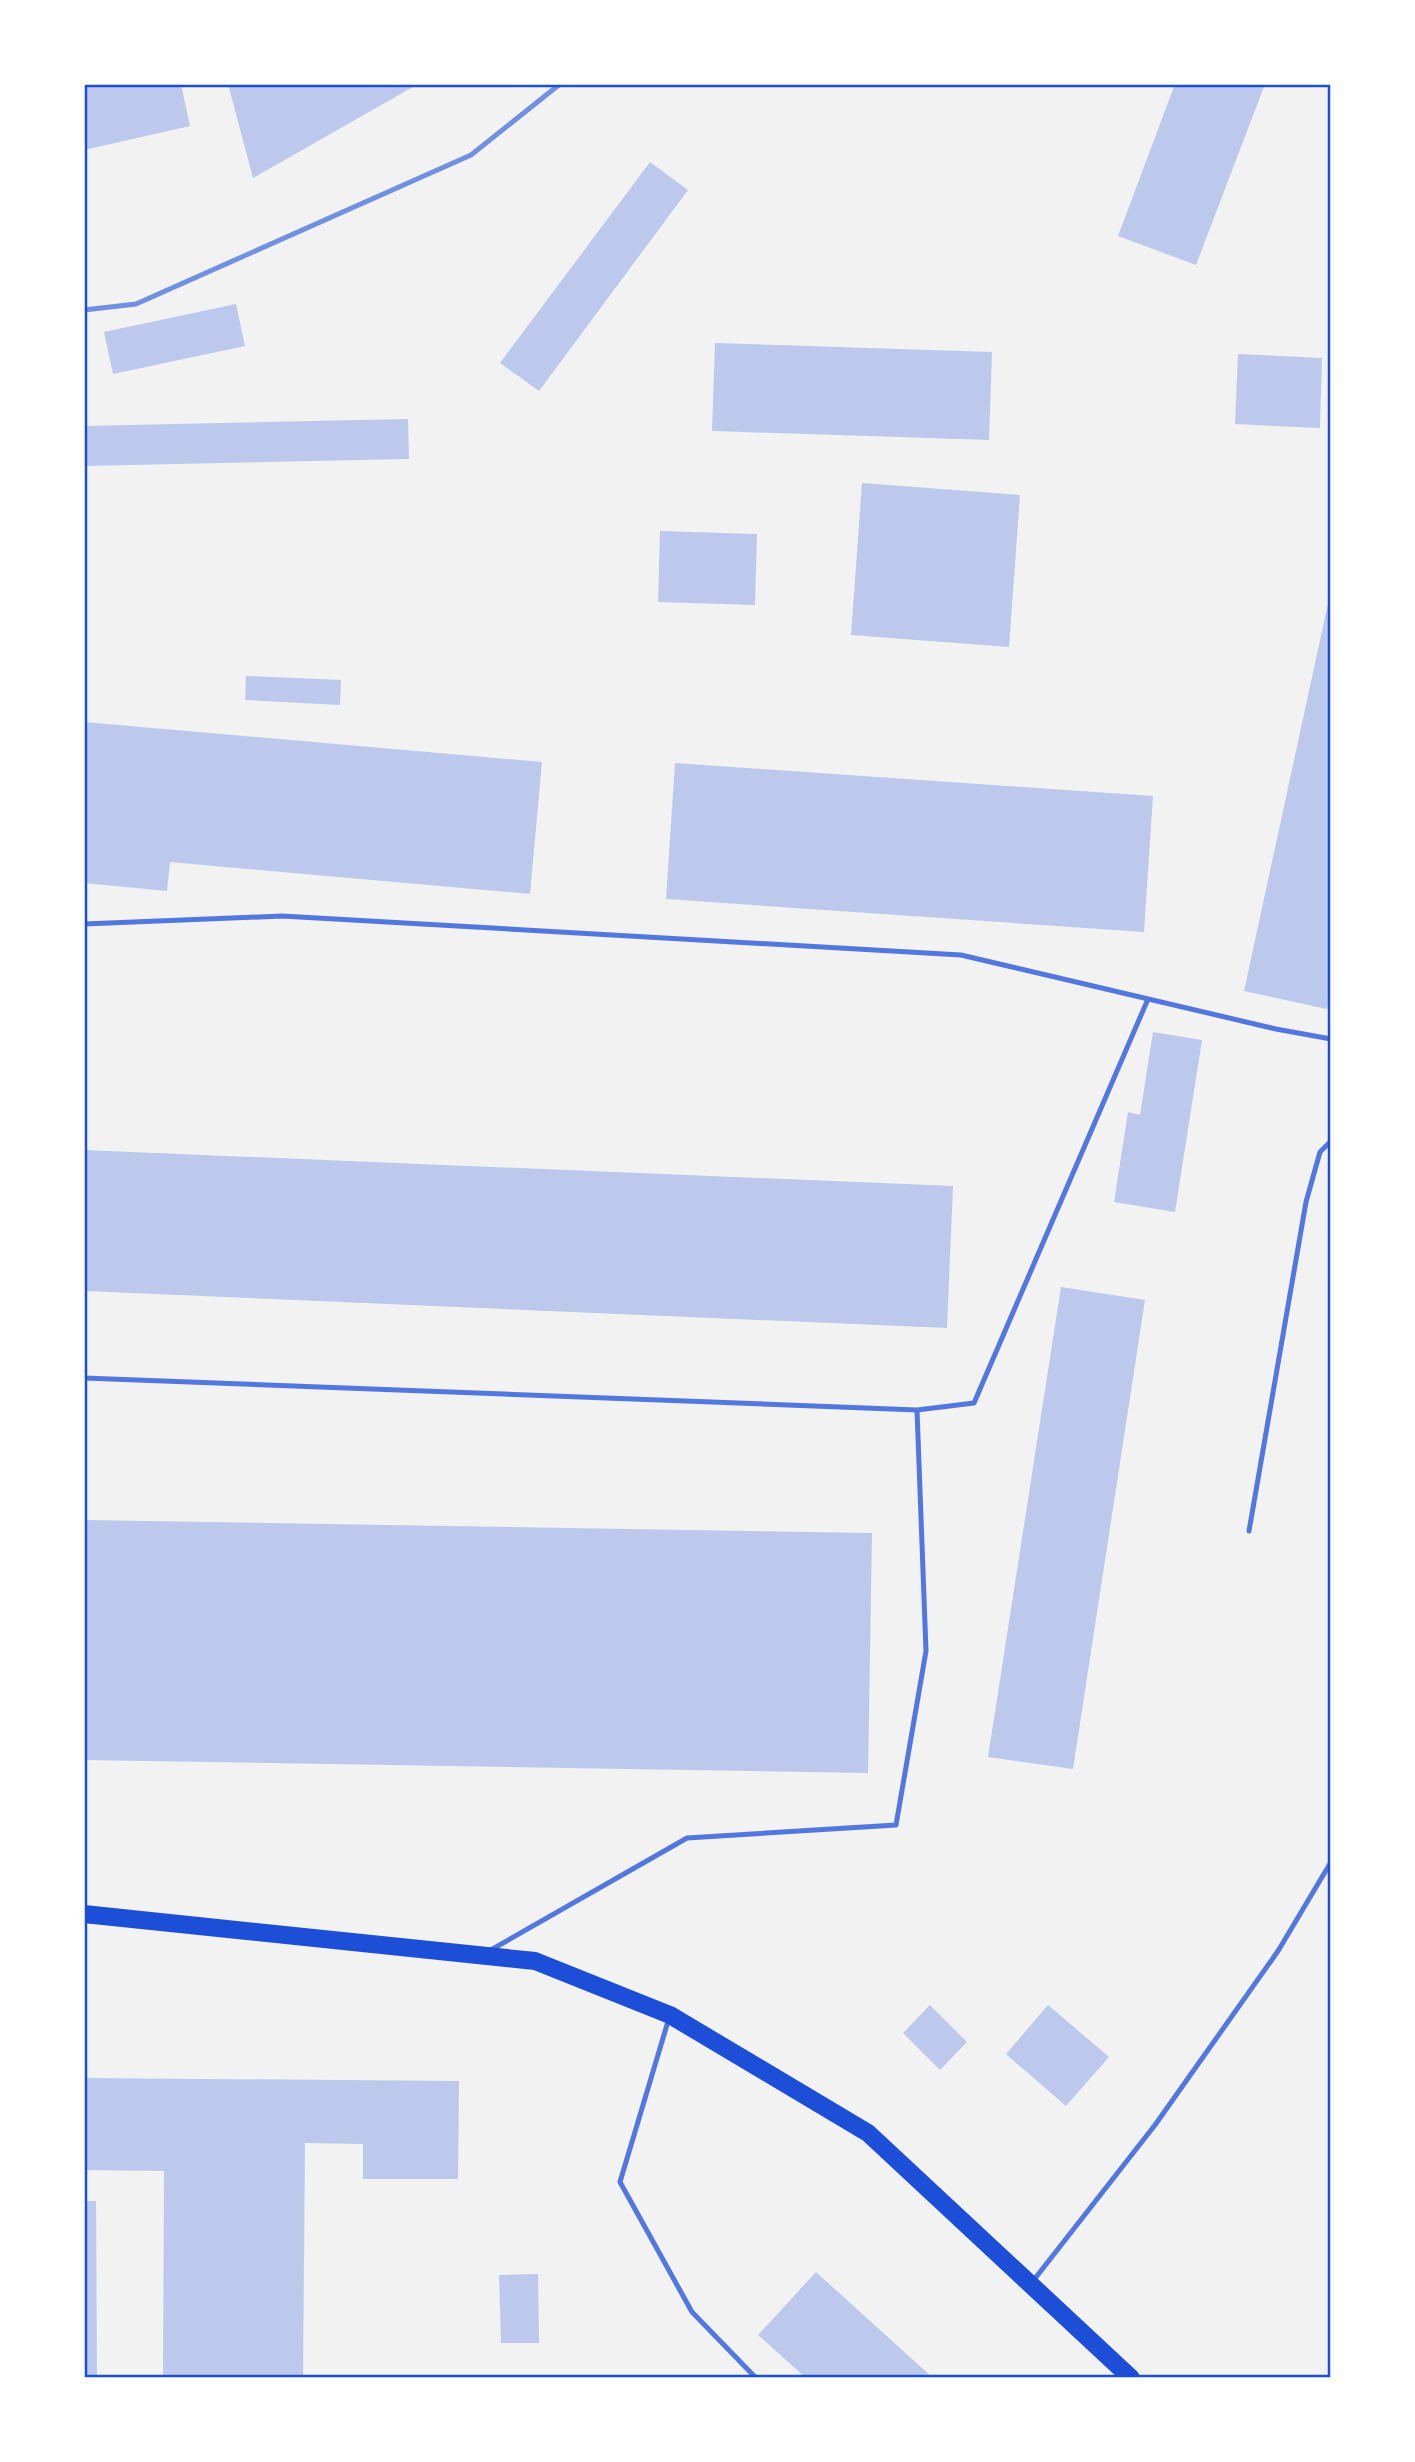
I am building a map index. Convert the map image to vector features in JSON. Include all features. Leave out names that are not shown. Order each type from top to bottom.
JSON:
[{"type":"main road","points":[[84,1914],[535,1961],[670,2015],[868,2133],[1131,2378]]},
{"type":"lane","points":[[84,923],[282,916],[961,955],[1276,1029],[1331,1039]]},
{"type":"lane","points":[[84,1378],[917,1410],[974,1403],[1148,999]]},
{"type":"lane","points":[[1249,1531],[1306,1202],[1320,1152],[1331,1140]]},
{"type":"lane","points":[[481,1955],[687,1838],[896,1825],[926,1651],[917,1410]]},
{"type":"lane","points":[[1030,2284],[1156,2125],[1278,1951],[1331,1862]]},
{"type":"lane","points":[[670,2015],[620,2182],[692,2312],[757,2378]]},
{"type":"building","points":[[84,84],[181,84],[190,126],[84,150]]},
{"type":"building","points":[[228,84],[418,84],[253,178]]},
{"type":"building","points":[[1175,84],[1265,84],[1196,265],[1118,236]]},
{"type":"building","points":[[650,162],[688,190],[539,391],[500,363]]},
{"type":"building","points":[[236,304],[245,346],[113,374],[104,332]]},
{"type":"building","points":[[715,343],[992,352],[989,440],[712,431]]},
{"type":"building","points":[[1238,354],[1322,358],[1320,428],[1235,424]]},
{"type":"building","points":[[408,419],[409,459],[84,466],[84,426]]},
{"type":"building","points":[[862,483],[1020,495],[1009,647],[851,635]]},
{"type":"building","points":[[660,531],[757,534],[755,605],[658,602]]},
{"type":"building","points":[[1330,594],[1331,992],[1327,1009],[1244,991]]},
{"type":"building","points":[[246,676],[341,680],[340,705],[245,700]]},
{"type":"building","points":[[84,722],[542,762],[530,894],[170,862],[167,891],[84,883]]},
{"type":"building","points":[[675,763],[1153,796],[1144,932],[666,899]]},
{"type":"building","points":[[1153,1032],[1202,1040],[1175,1212],[1114,1202],[1128,1112],[1140,1115]]},
{"type":"building","points":[[84,1150],[953,1186],[947,1328],[84,1291]]},
{"type":"building","points":[[1061,1287],[1145,1300],[1073,1769],[988,1757]]},
{"type":"building","points":[[84,1520],[872,1533],[868,1773],[84,1760]]},
{"type":"building","points":[[930,2005],[967,2042],[940,2070],[903,2033]]},
{"type":"building","points":[[1048,2005],[1109,2057],[1066,2106],[1006,2054]]},
{"type":"building","points":[[84,2078],[459,2081],[458,2179],[363,2179],[363,2144],[305,2143],[303,2378],[163,2378],[164,2171],[84,2170]]},
{"type":"building","points":[[84,2201],[96,2201],[97,2378],[84,2378]]},
{"type":"building","points":[[816,2272],[933,2378],[806,2378],[758,2335]]},
{"type":"building","points":[[538,2274],[539,2343],[501,2343],[499,2275]]},
{"type":"railway","points":[[84,310],[136,304],[471,155],[560,84]]}]
